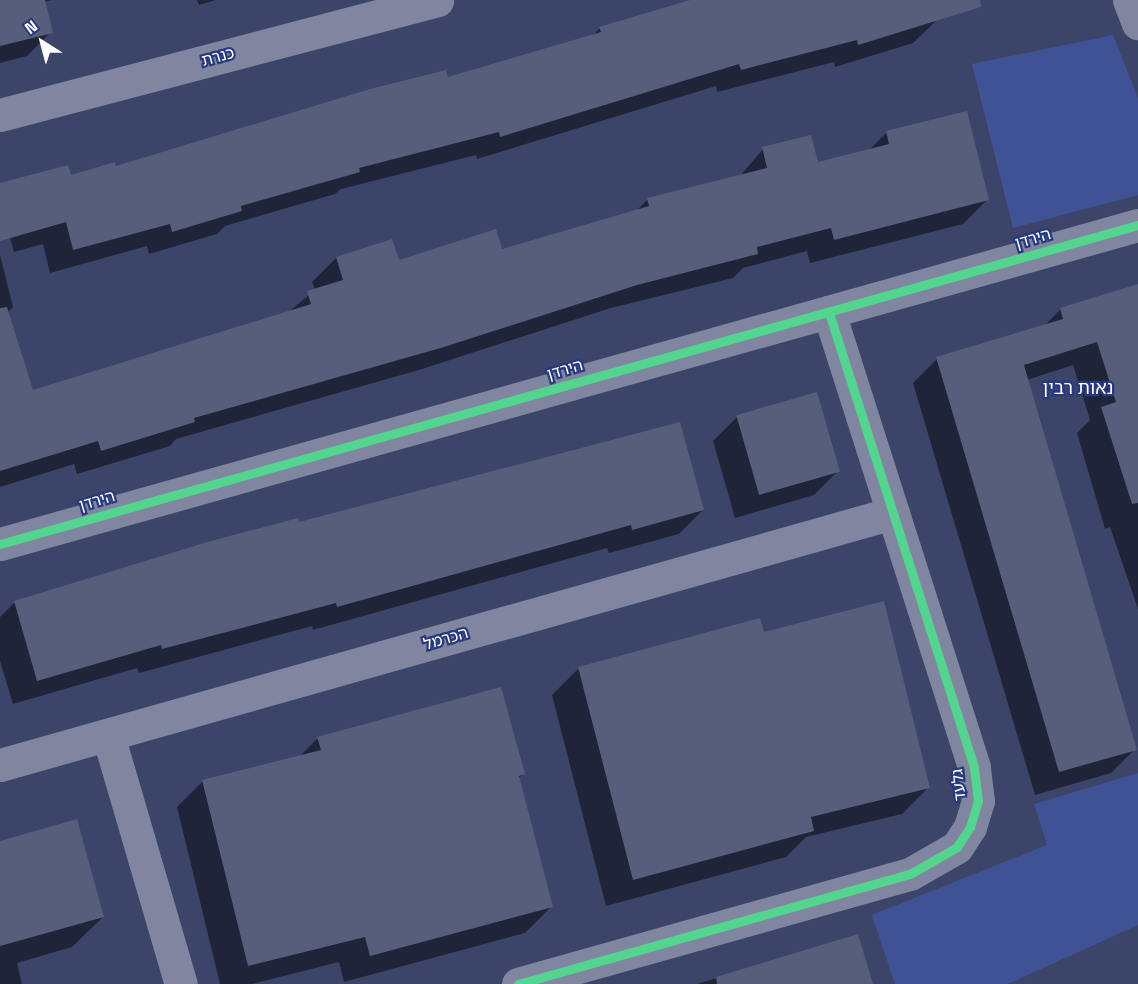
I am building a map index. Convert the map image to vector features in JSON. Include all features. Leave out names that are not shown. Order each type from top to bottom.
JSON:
[{"type":"street","name":"כנרת","points":[[0,115],[437,0]]},
{"type":"street","points":[[1129,0],[1138,23]]},
{"type":"street","name":"הירדן","points":[[0,544],[1138,225]]},
{"type":"street","name":"גלעד","points":[[518,984],[910,874],[957,847],[970,827],[978,801],[974,767],[829,312]]},
{"type":"street","name":"הכרמל","points":[[0,765],[893,513]]},
{"type":"street","points":[[108,735],[181,984]]},
{"type":"shaded area","points":[[1113,35],[1138,98],[1138,195],[1013,228],[972,64]]},
{"type":"shaded area","points":[[1138,773],[1138,925],[1008,984],[895,984],[872,915],[1047,845],[1034,804]]},
{"type":"building","points":[[0,0],[45,0],[53,33],[0,46]]},
{"type":"building","points":[[690,0],[980,0],[981,7],[858,45],[857,40],[741,70],[739,64],[500,137],[499,132],[359,168],[360,172],[241,206],[242,211],[172,232],[170,224],[73,250],[66,222],[0,241],[0,183],[68,165],[71,175],[115,162],[116,166],[370,89],[446,70],[448,77],[601,32],[599,27]]},
{"type":"building","points":[[967,111],[989,200],[834,240],[831,228],[757,247],[758,254],[637,285],[444,347],[194,418],[195,422],[101,451],[98,441],[0,471],[0,308],[7,307],[33,390],[311,304],[307,291],[343,280],[336,257],[392,239],[399,260],[496,229],[502,249],[649,206],[647,198],[767,168],[762,147],[811,135],[818,162],[889,144],[886,131]]},
{"type":"building","points":[[1138,284],[1138,503],[1132,504],[1101,407],[1116,402],[1097,342],[1024,365],[1137,750],[1059,772],[936,357],[1063,319],[1060,308]]},
{"type":"building","points":[[817,392],[840,472],[759,495],[736,415]]},
{"type":"building","points":[[680,422],[704,510],[632,530],[631,525],[337,607],[336,603],[162,649],[161,645],[37,681],[14,601],[211,541],[298,518],[299,522]]},
{"type":"building","points":[[884,601],[930,788],[811,817],[814,831],[633,880],[578,667],[760,618],[764,632]]},
{"type":"building","points":[[501,687],[525,774],[519,776],[553,907],[370,956],[365,937],[248,966],[202,780],[321,750],[317,737]]},
{"type":"building","points":[[77,819],[104,917],[0,946],[0,841]]},
{"type":"building","points":[[858,934],[873,984],[717,984],[716,977]]},
{"type":"cycle path","points":[[0,544],[1138,225]]},
{"type":"cycle path","points":[[518,984],[910,874],[957,847],[970,827],[978,801],[974,767],[829,312]]},
{"type":"district","name":"נאות רבין","points":[[1078,388]]}]
